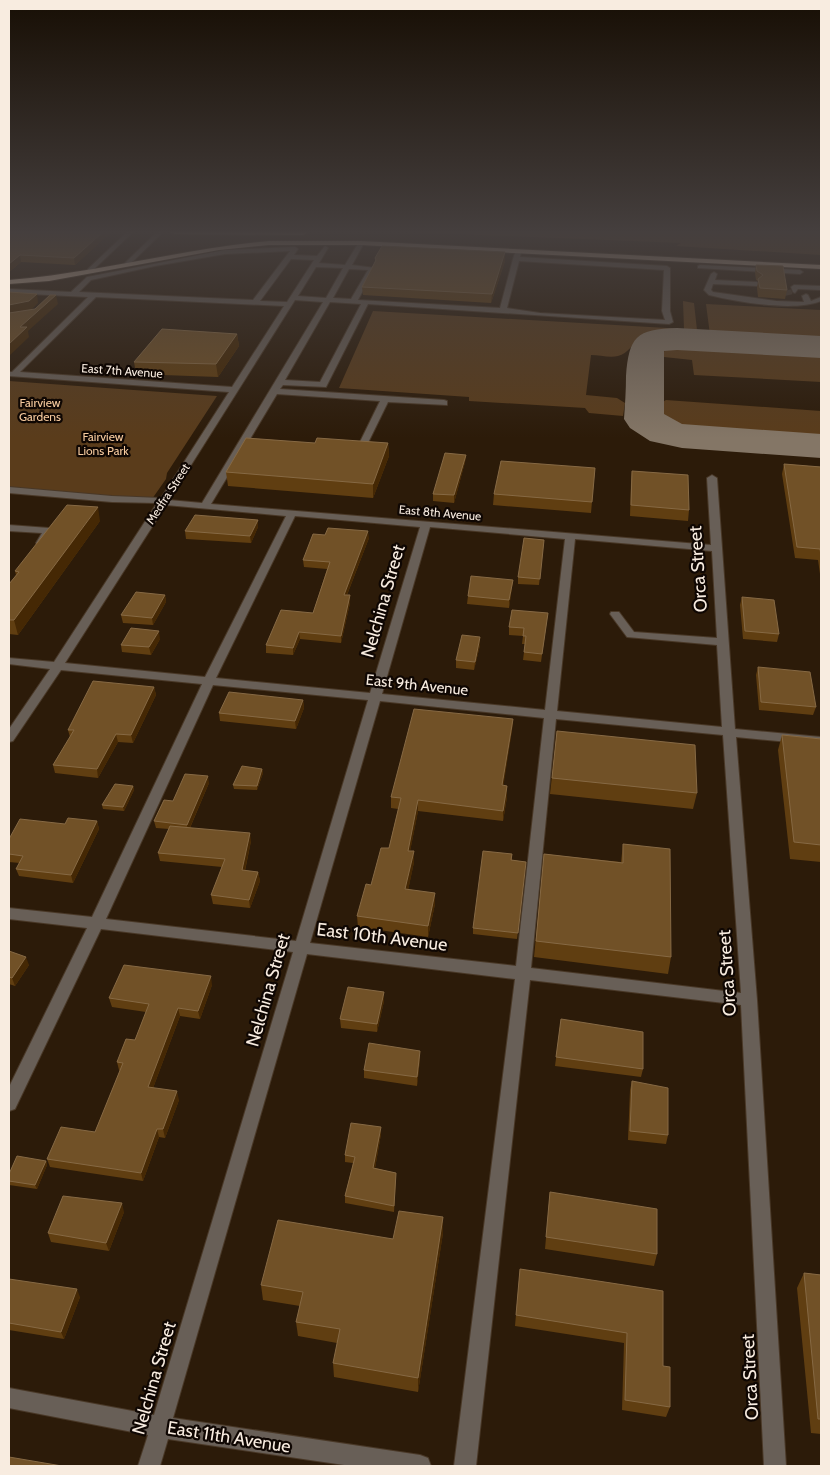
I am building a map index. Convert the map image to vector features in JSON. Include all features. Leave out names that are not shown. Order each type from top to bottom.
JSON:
[{"type":"street","points":[[11,375],[88,301]]},
{"type":"street","points":[[219,301],[255,303],[297,301]]},
{"type":"street","name":"Medfra Street","points":[[9,738],[291,301]]},
{"type":"street","points":[[205,506],[248,442],[280,382],[328,301]]},
{"type":"street","points":[[350,301],[504,310],[540,315],[669,322],[666,311],[666,301]]},
{"type":"street","points":[[504,310],[506,301]]},
{"type":"street","points":[[754,301],[795,304],[808,304],[816,301]]},
{"type":"street","points":[[280,382],[323,385],[366,302]]},
{"type":"street","name":"East 7th Avenue","points":[[11,375],[234,390]]},
{"type":"street","points":[[275,391],[444,404]]},
{"type":"street","points":[[343,448],[361,449],[385,399]]},
{"type":"street","name":"Orca Street","points":[[712,478],[750,1000],[775,1466]]},
{"type":"street","name":"East 8th Avenue","points":[[9,490],[112,499],[155,498],[162,502],[205,506],[716,548]]},
{"type":"street","points":[[9,1104],[292,513]]},
{"type":"street","name":"Nelchina Street","points":[[149,1466],[426,524]]},
{"type":"street","points":[[9,528],[49,531],[32,555]]},
{"type":"street","points":[[465,1466],[524,973],[570,536]]},
{"type":"street","points":[[615,614],[631,635],[723,642]]},
{"type":"street","name":"East 9th Avenue","points":[[9,662],[821,741]]},
{"type":"street","name":"East 10th Avenue","points":[[9,913],[750,1000]]},
{"type":"street","name":"East 11th Avenue","points":[[9,1398],[161,1427],[420,1466]]},
{"type":"green space","points":[[683,301],[694,303],[697,330],[684,334],[657,335],[643,338],[625,353],[618,356],[591,355],[586,395],[617,398],[625,403],[623,416],[589,413],[585,408],[469,401],[469,397],[339,388],[373,311],[684,329]]},
{"type":"green space","points":[[706,304],[821,310],[821,341],[710,335]]},
{"type":"green space","points":[[683,346],[821,355],[821,382],[694,375],[692,360],[664,357],[662,353],[670,347]]},
{"type":"green space","name":"Fairview Lions Park","points":[[9,381],[217,396],[152,499],[106,501],[9,493]]},
{"type":"green space","points":[[666,400],[821,411],[821,438],[693,430],[671,424],[663,419],[661,403]]},
{"type":"building","points":[[9,301],[29,301],[29,301],[9,305]]},
{"type":"building","points":[[44,301],[49,301],[20,327],[27,327],[9,344],[9,313],[35,309]]},
{"type":"building","points":[[162,329],[237,334],[216,364],[134,362]]},
{"type":"building","points":[[246,438],[315,443],[317,438],[388,443],[373,484],[226,472]]},
{"type":"building","points":[[445,453],[466,455],[454,495],[433,494]]},
{"type":"building","points":[[501,461],[595,468],[592,502],[494,494]]},
{"type":"building","points":[[784,464],[821,467],[821,555],[820,549],[797,547]]},
{"type":"building","points":[[632,471],[688,475],[689,510],[631,505]]},
{"type":"building","points":[[67,505],[98,507],[14,620],[9,620],[9,584],[19,572],[15,571]]},
{"type":"building","points":[[195,515],[258,520],[250,536],[185,531]]},
{"type":"building","points":[[328,528],[368,531],[344,595],[350,595],[341,636],[299,632],[293,648],[266,645],[281,610],[313,613],[330,562],[303,560],[313,534],[325,535]]},
{"type":"building","points":[[524,538],[544,540],[540,579],[518,577]]},
{"type":"building","points":[[471,576],[513,580],[509,600],[468,596]]},
{"type":"building","points":[[136,592],[165,595],[152,618],[121,615]]},
{"type":"building","points":[[742,597],[774,600],[779,634],[745,631]]},
{"type":"building","points":[[512,610],[548,613],[542,654],[524,652],[526,636],[523,636],[524,628],[509,627]]},
{"type":"building","points":[[131,628],[159,631],[149,647],[121,645]]},
{"type":"building","points":[[462,635],[480,637],[475,662],[456,660]]},
{"type":"building","points":[[758,667],[810,672],[816,707],[761,702]]},
{"type":"building","points":[[93,681],[154,687],[131,735],[116,734],[97,769],[53,765],[74,730],[68,730]]},
{"type":"building","points":[[229,692],[303,700],[295,721],[219,713]]},
{"type":"building","points":[[414,709],[513,719],[502,785],[507,786],[503,811],[418,800],[408,851],[414,851],[405,889],[435,893],[428,926],[357,916],[366,884],[371,885],[381,848],[389,848],[401,798],[391,797]]},
{"type":"building","points":[[557,731],[695,745],[697,793],[552,778]]},
{"type":"building","points":[[782,735],[821,739],[821,845],[794,842]]},
{"type":"building","points":[[242,766],[262,769],[257,786],[233,785]]},
{"type":"building","points":[[185,774],[208,776],[187,825],[154,821],[164,800],[173,801]]},
{"type":"building","points":[[115,784],[133,786],[123,807],[102,805]]},
{"type":"building","points":[[68,818],[97,821],[71,875],[16,869],[23,856],[9,854],[9,839],[20,819],[65,824]]},
{"type":"building","points":[[170,826],[250,833],[242,870],[258,872],[249,900],[211,895],[225,859],[158,853]]},
{"type":"building","points":[[623,844],[670,849],[671,957],[536,941],[544,854],[623,863]]},
{"type":"building","points":[[483,851],[512,854],[511,860],[526,862],[518,933],[473,928]]},
{"type":"building","points":[[9,951],[26,957],[12,978],[9,977]]},
{"type":"building","points":[[124,965],[211,976],[198,1011],[178,1008],[148,1087],[177,1091],[163,1129],[157,1129],[141,1173],[47,1159],[61,1127],[95,1132],[123,1063],[117,1062],[126,1039],[135,1040],[149,1004],[109,998]]},
{"type":"building","points":[[348,987],[384,992],[377,1024],[340,1019]]},
{"type":"building","points":[[561,1019],[643,1032],[643,1069],[556,1057]]},
{"type":"building","points":[[369,1043],[420,1051],[417,1077],[364,1070]]},
{"type":"building","points":[[632,1081],[668,1088],[668,1135],[630,1131]]},
{"type":"building","points":[[351,1123],[381,1127],[373,1168],[396,1173],[394,1206],[345,1196],[355,1157],[345,1155]]},
{"type":"building","points":[[17,1156],[46,1161],[35,1185],[9,1181],[9,1174]]},
{"type":"building","points":[[550,1192],[657,1209],[657,1254],[546,1237]]},
{"type":"building","points":[[63,1196],[122,1203],[106,1243],[48,1233]]},
{"type":"building","points":[[399,1211],[443,1217],[418,1378],[333,1363],[340,1329],[296,1322],[303,1292],[261,1285],[278,1220],[393,1239]]},
{"type":"building","points":[[520,1269],[663,1291],[663,1366],[670,1367],[670,1407],[625,1400],[627,1333],[516,1315]]},
{"type":"building","points":[[804,1273],[821,1275],[821,1419],[818,1419]]},
{"type":"building","points":[[9,1279],[77,1289],[61,1332],[9,1323]]},
{"type":"building","points":[[9,1457],[62,1466],[9,1466]]},
{"type":"taxiway","points":[[821,347],[677,339],[655,342],[648,346],[646,350],[644,419],[664,432],[682,436],[821,446]]},
{"type":"park label","name":"Fairview Gardens","points":[[40,410]]}]
